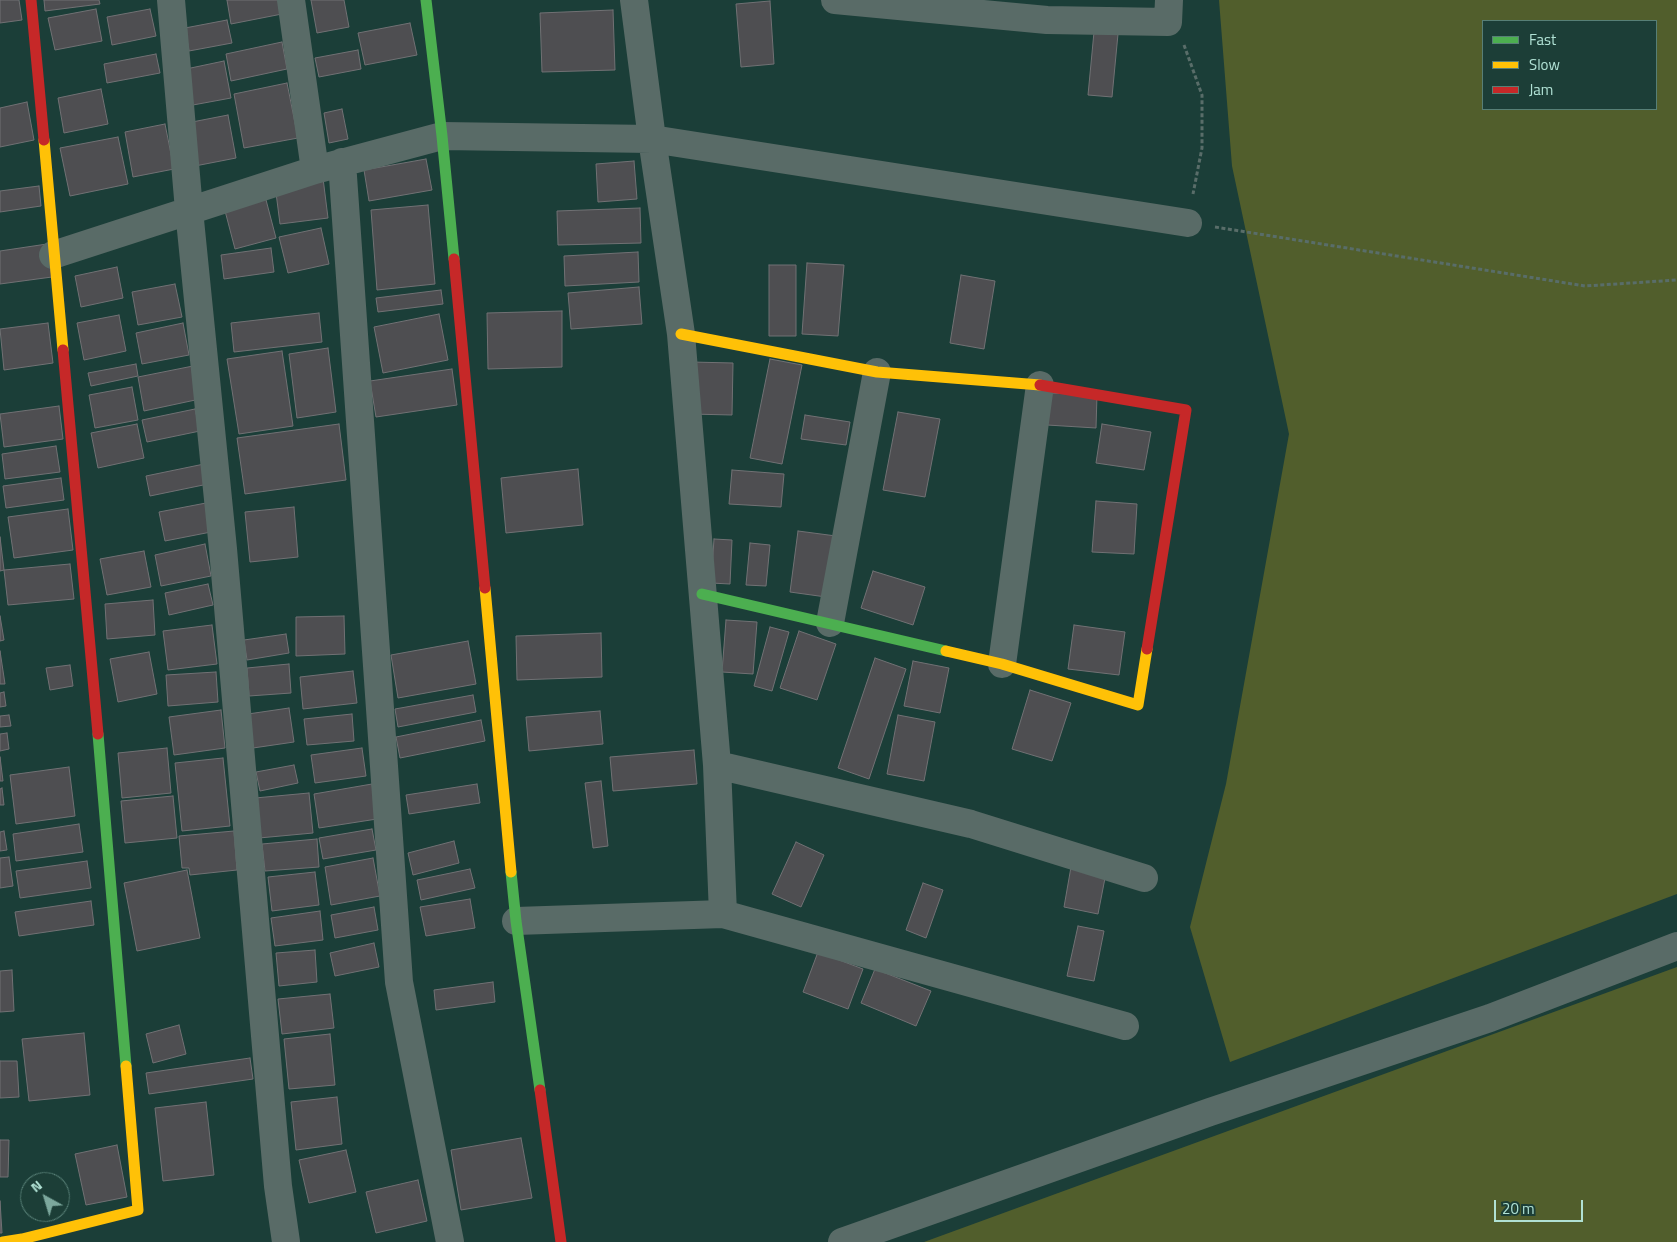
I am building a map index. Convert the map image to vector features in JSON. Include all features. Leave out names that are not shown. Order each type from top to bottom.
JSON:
[{"type":"street","points":[[3,1242],[22,1240],[138,1210],[113,898],[30,0]]},
{"type":"street","points":[[171,0],[189,210],[223,549],[278,1186],[286,1242]]},
{"type":"street","points":[[291,0],[315,170]]},
{"type":"street","points":[[426,0],[442,136],[516,921],[561,1242]]},
{"type":"street","points":[[634,0],[681,334],[717,765],[723,914]]},
{"type":"street","points":[[835,0],[1046,10],[1169,11]]},
{"type":"street","points":[[53,255],[315,170],[442,136],[652,138],[1188,223]]},
{"type":"street","points":[[342,162],[399,982],[450,1242]]},
{"type":"street","points":[[681,334],[877,372],[1040,385],[1186,410],[1138,705],[1002,664],[830,622],[702,594]]},
{"type":"street","points":[[830,622],[877,372]]},
{"type":"street","points":[[1002,664],[1040,385]]},
{"type":"street","points":[[717,765],[971,824],[1144,878]]},
{"type":"street","points":[[516,921],[723,914],[1125,1026]]},
{"type":"street","points":[[842,1242],[1210,1112],[1490,1018],[1677,946]]},
{"type":"path","points":[[1169,11],[1186,48],[1202,95],[1202,148],[1188,223],[1585,286],[1677,280]]},
{"type":"green space","points":[[1219,0],[1677,0],[1677,894],[1230,1062],[1190,927],[1226,784],[1289,434],[1232,166]]},
{"type":"green space","points":[[1677,967],[1677,1242],[924,1242]]},
{"type":"building","points":[[0,0],[19,0],[22,20],[0,23]]},
{"type":"building","points":[[44,0],[99,0],[100,4],[45,11]]},
{"type":"building","points":[[227,0],[279,0],[282,14],[231,24]]},
{"type":"building","points":[[311,0],[344,0],[349,27],[317,33]]},
{"type":"building","points":[[770,1],[774,64],[741,67],[736,4]]},
{"type":"building","points":[[96,9],[102,41],[55,50],[48,18]]},
{"type":"building","points":[[150,9],[156,36],[112,45],[107,17]]},
{"type":"building","points":[[613,10],[615,70],[542,72],[540,13]]},
{"type":"building","points":[[227,20],[232,43],[189,51],[185,28]]},
{"type":"building","points":[[410,23],[417,55],[365,65],[358,33]]},
{"type":"building","points":[[1094,32],[1118,34],[1112,97],[1088,95]]},
{"type":"building","points":[[282,42],[287,69],[231,81],[226,54]]},
{"type":"building","points":[[358,50],[361,69],[319,77],[315,58]]},
{"type":"building","points":[[156,54],[160,73],[107,83],[104,64]]},
{"type":"building","points":[[224,61],[231,98],[193,105],[186,69]]},
{"type":"building","points":[[287,83],[298,138],[244,148],[234,94]]},
{"type":"building","points":[[101,89],[108,124],[64,133],[58,98]]},
{"type":"building","points":[[27,102],[34,140],[0,147],[0,108]]},
{"type":"building","points":[[342,109],[348,139],[329,143],[324,113]]},
{"type":"building","points":[[228,115],[236,158],[195,166],[187,123]]},
{"type":"building","points":[[165,124],[174,169],[133,177],[125,132]]},
{"type":"building","points":[[118,137],[128,184],[70,196],[60,148]]},
{"type":"building","points":[[426,159],[432,190],[369,201],[364,170]]},
{"type":"building","points":[[634,161],[637,199],[598,202],[596,164]]},
{"type":"building","points":[[323,178],[328,218],[280,224],[275,185]]},
{"type":"building","points":[[39,186],[41,206],[0,212],[0,191]]},
{"type":"building","points":[[265,196],[276,238],[235,249],[224,207]]},
{"type":"building","points":[[428,205],[435,284],[377,290],[371,210]]},
{"type":"building","points":[[640,208],[641,243],[558,245],[557,211]]},
{"type":"building","points":[[321,228],[329,264],[288,273],[279,237]]},
{"type":"building","points":[[47,244],[52,277],[0,284],[0,251]]},
{"type":"building","points":[[271,248],[274,272],[224,279],[221,255]]},
{"type":"building","points":[[638,252],[639,282],[565,286],[564,256]]},
{"type":"building","points":[[807,263],[844,265],[838,336],[802,334]]},
{"type":"building","points":[[769,265],[796,265],[796,336],[769,336]]},
{"type":"building","points":[[117,267],[123,298],[81,307],[75,276]]},
{"type":"building","points":[[961,275],[995,281],[984,349],[950,343]]},
{"type":"building","points":[[175,284],[182,317],[138,325],[132,292]]},
{"type":"building","points":[[639,287],[642,324],[571,329],[568,293]]},
{"type":"building","points":[[441,290],[443,304],[378,312],[376,298]]},
{"type":"building","points":[[562,311],[562,367],[488,369],[487,313]]},
{"type":"building","points":[[319,313],[322,342],[234,352],[231,323]]},
{"type":"building","points":[[439,314],[448,360],[383,373],[374,327]]},
{"type":"building","points":[[119,315],[126,351],[84,360],[77,323]]},
{"type":"building","points":[[48,323],[53,363],[4,370],[0,329]]},
{"type":"building","points":[[183,323],[189,355],[142,364],[136,333]]},
{"type":"building","points":[[328,348],[336,412],[297,418],[289,354]]},
{"type":"building","points":[[282,351],[293,426],[239,434],[227,359]]},
{"type":"building","points":[[770,359],[802,365],[782,464],[750,458]]},
{"type":"building","points":[[691,362],[733,363],[732,415],[690,414]]},
{"type":"building","points":[[136,364],[138,376],[91,386],[88,373]]},
{"type":"building","points":[[193,366],[200,399],[144,411],[138,377]]},
{"type":"building","points":[[452,369],[457,405],[376,417],[370,381]]},
{"type":"building","points":[[132,387],[138,420],[95,428],[89,395]]},
{"type":"building","points":[[1049,393],[1097,395],[1096,428],[1047,425]]},
{"type":"building","points":[[59,406],[63,439],[4,447],[0,414]]},
{"type":"building","points":[[195,409],[200,431],[147,442],[142,420]]},
{"type":"building","points":[[898,412],[940,419],[925,497],[883,490]]},
{"type":"building","points":[[805,415],[850,422],[846,445],[801,439]]},
{"type":"building","points":[[137,424],[144,458],[98,468],[91,433]]},
{"type":"building","points":[[339,424],[346,480],[245,494],[237,438]]},
{"type":"building","points":[[1102,424],[1151,432],[1144,470],[1096,463]]},
{"type":"building","points":[[56,446],[60,472],[5,479],[2,454]]},
{"type":"building","points":[[209,463],[213,483],[150,496],[146,476]]},
{"type":"building","points":[[578,469],[583,525],[506,533],[501,478]]},
{"type":"building","points":[[732,470],[784,474],[781,507],[729,504]]},
{"type":"building","points":[[61,478],[64,500],[6,508],[3,486]]},
{"type":"building","points":[[1096,501],[1137,504],[1134,554],[1092,552]]},
{"type":"building","points":[[206,503],[211,532],[165,541],[159,512]]},
{"type":"building","points":[[294,507],[298,557],[250,562],[245,512]]},
{"type":"building","points":[[68,509],[73,550],[14,558],[8,517]]},
{"type":"building","points":[[798,531],[836,536],[826,597],[790,592]]},
{"type":"building","points":[[0,537],[4,570],[0,571]]},
{"type":"building","points":[[714,539],[732,540],[730,584],[711,583]]},
{"type":"building","points":[[750,543],[770,545],[766,586],[746,585]]},
{"type":"building","points":[[205,544],[211,576],[161,586],[155,555]]},
{"type":"building","points":[[144,551],[151,587],[107,595],[100,559]]},
{"type":"building","points":[[70,564],[74,599],[8,605],[4,570]]},
{"type":"building","points":[[873,571],[925,587],[913,625],[861,608]]},
{"type":"building","points":[[208,584],[213,605],[169,615],[165,593]]},
{"type":"building","points":[[153,600],[155,635],[107,639],[105,604]]},
{"type":"building","points":[[0,616],[4,640],[0,641]]},
{"type":"building","points":[[344,616],[345,654],[296,656],[296,617]]},
{"type":"building","points":[[726,620],[757,622],[753,674],[722,672]]},
{"type":"building","points":[[212,625],[217,664],[168,670],[163,631]]},
{"type":"building","points":[[1074,625],[1125,632],[1119,675],[1068,669]]},
{"type":"building","points":[[770,627],[789,632],[772,691],[754,686]]},
{"type":"building","points":[[799,631],[836,644],[817,700],[780,688]]},
{"type":"building","points":[[601,633],[602,677],[517,680],[516,636]]},
{"type":"building","points":[[286,634],[289,653],[247,660],[244,640]]},
{"type":"building","points":[[468,641],[476,684],[398,698],[391,655]]},
{"type":"building","points":[[0,651],[5,684],[0,684]]},
{"type":"building","points":[[149,652],[157,694],[118,702],[110,659]]},
{"type":"building","points":[[875,658],[906,669],[869,779],[838,768]]},
{"type":"building","points":[[913,661],[949,668],[940,713],[904,706]]},
{"type":"building","points":[[289,664],[291,693],[249,696],[247,668]]},
{"type":"building","points":[[70,665],[73,686],[50,690],[46,668]]},
{"type":"building","points":[[353,671],[357,703],[303,709],[300,677]]},
{"type":"building","points":[[216,672],[218,702],[168,706],[166,675]]},
{"type":"building","points":[[1030,690],[1071,703],[1052,761],[1012,749]]},
{"type":"building","points":[[4,692],[6,706],[0,707],[0,693]]},
{"type":"building","points":[[473,695],[476,712],[398,727],[395,709]]},
{"type":"building","points":[[289,708],[294,742],[253,748],[248,714]]},
{"type":"building","points":[[221,710],[225,748],[174,755],[169,717]]},
{"type":"building","points":[[600,711],[603,744],[529,751],[526,717]]},
{"type":"building","points":[[352,714],[354,741],[307,745],[304,719]]},
{"type":"building","points":[[9,715],[11,726],[0,727],[0,716]]},
{"type":"building","points":[[898,715],[935,722],[924,781],[887,774]]},
{"type":"building","points":[[481,720],[485,741],[400,758],[396,737]]},
{"type":"building","points":[[7,733],[9,749],[0,751],[0,734]]},
{"type":"building","points":[[167,748],[171,793],[122,798],[118,753]]},
{"type":"building","points":[[362,748],[366,776],[315,783],[311,755]]},
{"type":"building","points":[[694,750],[697,784],[613,791],[610,757]]},
{"type":"building","points":[[0,757],[3,781],[0,781]]},
{"type":"building","points":[[223,758],[230,826],[182,831],[175,763]]},
{"type":"building","points":[[294,765],[298,783],[260,791],[256,772]]},
{"type":"building","points":[[69,767],[75,816],[16,824],[10,775]]},
{"type":"building","points":[[601,781],[608,846],[593,848],[585,783]]},
{"type":"building","points":[[372,784],[377,819],[319,828],[314,794]]},
{"type":"building","points":[[477,784],[480,803],[409,814],[406,795]]},
{"type":"building","points":[[2,788],[4,805],[0,805],[0,789]]},
{"type":"building","points":[[309,793],[313,833],[259,838],[255,798]]},
{"type":"building","points":[[173,796],[177,838],[125,843],[121,801]]},
{"type":"building","points":[[79,824],[83,852],[16,861],[13,834]]},
{"type":"building","points":[[372,829],[376,850],[323,859],[319,838]]},
{"type":"building","points":[[4,831],[7,850],[0,851],[0,832]]},
{"type":"building","points":[[234,831],[237,870],[190,875],[189,868],[182,868],[179,836]]},
{"type":"building","points":[[317,839],[319,867],[265,871],[262,844]]},
{"type":"building","points":[[454,841],[459,863],[413,875],[408,853]]},
{"type":"building","points":[[796,842],[824,855],[801,907],[772,894]]},
{"type":"building","points":[[9,857],[13,886],[0,888],[0,858]]},
{"type":"building","points":[[373,858],[380,896],[331,905],[325,867]]},
{"type":"building","points":[[87,861],[91,888],[20,898],[16,871]]},
{"type":"building","points":[[1071,867],[1106,873],[1098,914],[1064,907]]},
{"type":"building","points":[[470,869],[475,888],[421,900],[417,880]]},
{"type":"building","points":[[187,870],[200,938],[137,951],[124,883]]},
{"type":"building","points":[[315,872],[319,905],[272,911],[268,877]]},
{"type":"building","points":[[923,883],[943,890],[926,938],[906,930]]},
{"type":"building","points":[[470,899],[475,928],[426,936],[420,907]]},
{"type":"building","points":[[91,901],[94,925],[19,936],[15,912]]},
{"type":"building","points":[[374,907],[378,930],[335,938],[331,915]]},
{"type":"building","points":[[320,911],[323,940],[275,946],[271,918]]},
{"type":"building","points":[[1078,926],[1104,931],[1094,981],[1067,976]]},
{"type":"building","points":[[374,943],[379,967],[335,976],[330,953]]},
{"type":"building","points":[[315,950],[317,982],[279,986],[276,953]]},
{"type":"building","points":[[818,952],[863,969],[848,1009],[803,992]]},
{"type":"building","points":[[875,969],[931,991],[916,1026],[861,1003]]},
{"type":"building","points":[[12,970],[14,1011],[0,1012],[0,971]]},
{"type":"building","points":[[493,982],[495,1002],[436,1010],[434,990]]},
{"type":"building","points":[[330,994],[334,1028],[282,1034],[278,999]]},
{"type":"building","points":[[179,1025],[186,1054],[153,1063],[146,1034]]},
{"type":"building","points":[[84,1033],[90,1095],[29,1101],[22,1039]]},
{"type":"building","points":[[330,1034],[335,1085],[289,1089],[284,1039]]},
{"type":"building","points":[[250,1058],[253,1079],[149,1094],[146,1073]]},
{"type":"building","points":[[0,1061],[17,1061],[19,1097],[0,1098]]},
{"type":"building","points":[[337,1097],[342,1144],[296,1150],[291,1102]]},
{"type":"building","points":[[206,1102],[214,1175],[163,1181],[155,1108]]},
{"type":"building","points":[[521,1138],[532,1198],[461,1210],[451,1150]]},
{"type":"building","points":[[0,1140],[9,1140],[8,1177],[0,1177]]},
{"type":"building","points":[[117,1145],[127,1197],[86,1205],[75,1154]]},
{"type":"building","points":[[346,1150],[356,1192],[309,1203],[299,1160]]},
{"type":"building","points":[[418,1180],[427,1221],[376,1233],[366,1192]]},
{"type":"building","points":[[0,1201],[2,1233],[0,1233]]},
{"type":"traffic: fast","points":[[426,0],[454,259]]},
{"type":"traffic: fast","points":[[702,594],[946,651]]},
{"type":"traffic: fast","points":[[98,734],[126,1066]]},
{"type":"traffic: fast","points":[[511,872],[516,921],[540,1090]]},
{"type":"traffic: slow","points":[[44,140],[63,350]]},
{"type":"traffic: slow","points":[[681,334],[877,372],[1040,385]]},
{"type":"traffic: slow","points":[[485,588],[511,872]]},
{"type":"traffic: slow","points":[[946,651],[1002,664],[1138,705],[1147,649]]},
{"type":"traffic: slow","points":[[3,1242],[138,1210],[126,1066]]},
{"type":"traffic: jam","points":[[31,0],[44,140]]},
{"type":"traffic: jam","points":[[454,259],[485,588]]},
{"type":"traffic: jam","points":[[63,350],[98,734]]},
{"type":"traffic: jam","points":[[1040,385],[1186,410],[1147,649]]},
{"type":"traffic: jam","points":[[540,1090],[561,1242]]}]
